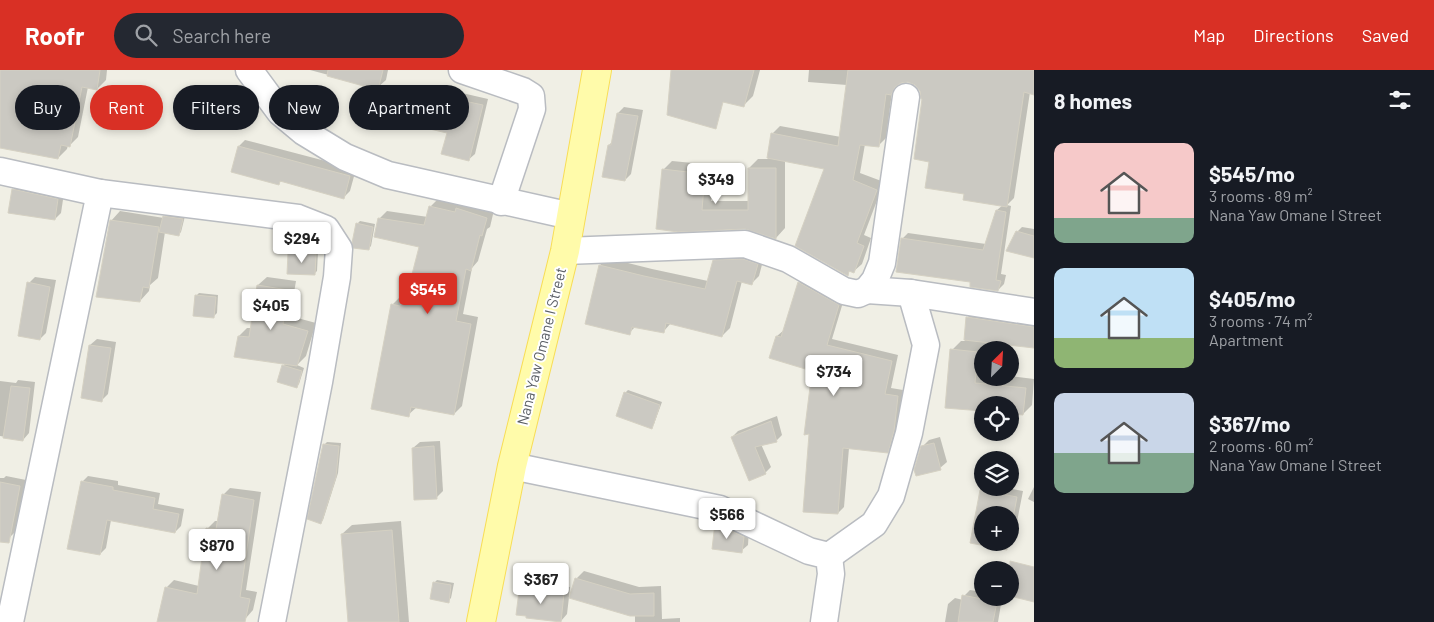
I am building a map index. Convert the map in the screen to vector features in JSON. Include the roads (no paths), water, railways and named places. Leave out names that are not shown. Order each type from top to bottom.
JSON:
[{"type":"main road","name":"Nana Yaw Omane I Street","points":[[481,622],[512,466],[565,251],[597,70]]},
{"type":"street","points":[[249,70],[280,112],[304,132],[345,157],[388,175],[571,216]]},
{"type":"street","points":[[462,70],[522,90],[531,96],[532,109],[502,202]]},
{"type":"street","points":[[565,251],[745,244],[788,259],[844,291],[858,294],[867,290],[876,280],[882,263],[906,97]]},
{"type":"street","points":[[0,170],[100,193],[298,218],[326,230],[339,249],[337,277],[319,382],[272,622]]},
{"type":"street","points":[[10,622],[100,193]]},
{"type":"street","points":[[867,290],[911,293],[1034,312]]},
{"type":"street","points":[[512,466],[720,509],[809,551],[829,556],[874,524],[891,496],[909,433],[926,345],[911,293]]},
{"type":"street","points":[[824,622],[831,574],[829,556]]}]
